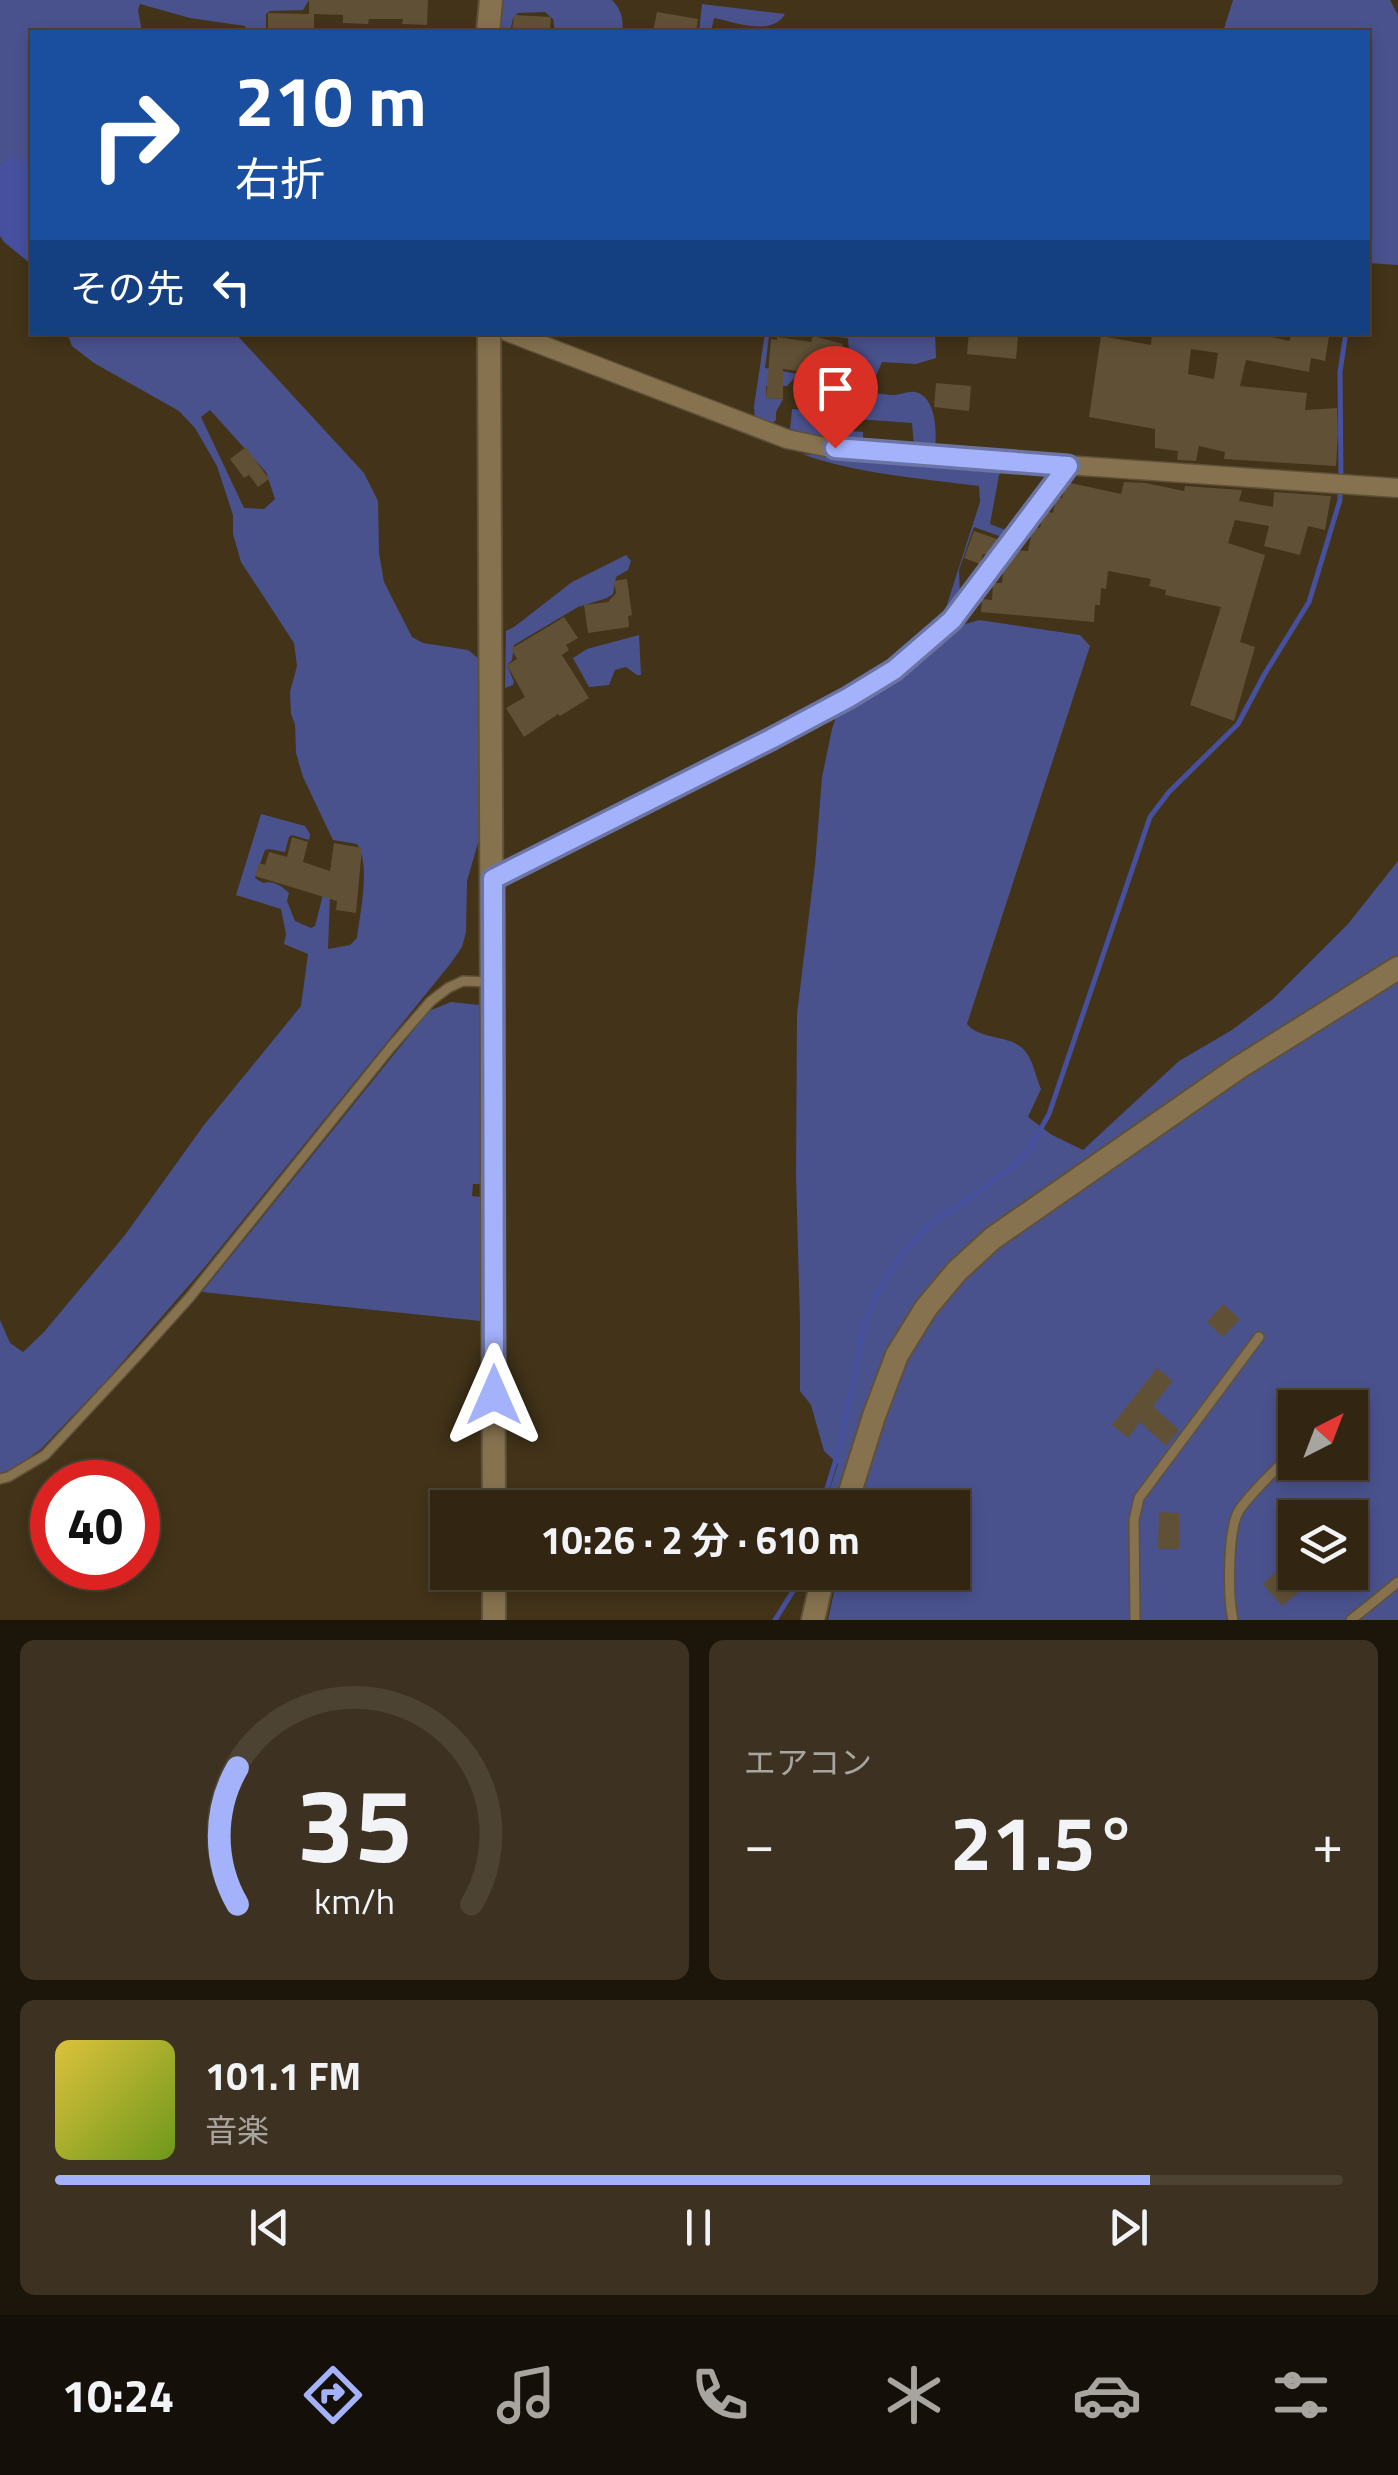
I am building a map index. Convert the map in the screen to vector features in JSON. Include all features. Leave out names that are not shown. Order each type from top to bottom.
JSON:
[{"type":"street","points":[[488,30],[491,0]]},
{"type":"street","points":[[489,335],[494,1490]]},
{"type":"street","points":[[516,335],[787,438],[835,448],[1398,488]]},
{"type":"street","points":[[851,1490],[897,1355],[926,1308],[957,1270],[993,1238],[1238,1068],[1398,968]]},
{"type":"street","points":[[494,1590],[494,1620]]},
{"type":"street","points":[[812,1620],[820,1590]]},
{"type":"lane","points":[[493,879],[771,739],[894,670],[952,620],[1068,466]]},
{"type":"lane","points":[[0,1480],[45,1454],[138,1355],[190,1297],[431,1001],[463,981],[494,982]]},
{"type":"lane","points":[[1135,1620],[1134,1520],[1139,1498],[1259,1337]]},
{"type":"lane","points":[[1233,1620],[1232,1528],[1238,1511],[1278,1468]]},
{"type":"lane","points":[[1352,1620],[1398,1582]]},
{"type":"shaded area","points":[[0,0],[309,0],[303,10],[270,11],[266,14],[266,30],[246,30],[245,26],[190,18],[140,4],[142,30],[30,30],[30,163],[16,158],[0,165]]},
{"type":"shaded area","points":[[503,0],[612,0],[623,22],[622,30],[555,30],[553,19],[545,12],[518,13],[510,30],[499,30]]},
{"type":"shaded area","points":[[1233,0],[1390,0],[1398,15],[1398,265],[1370,263],[1370,30],[1224,30]]},
{"type":"shaded area","points":[[702,4],[785,14],[779,21],[762,26],[714,18],[711,30],[699,30]]},
{"type":"shaded area","points":[[10,158],[30,163],[30,263],[0,236],[0,165]]},
{"type":"shaded area","points":[[68,335],[237,335],[364,473],[378,501],[384,582],[412,637],[423,643],[468,650],[479,659],[484,822],[467,881],[466,932],[451,963],[204,1268],[107,1380],[41,1449],[0,1473],[0,1320],[10,1343],[23,1352],[44,1332],[125,1235],[204,1125],[301,1006],[308,954],[284,944],[281,909],[236,895],[261,814],[305,826],[310,834],[309,840],[289,837],[285,852],[265,850],[255,878],[286,890],[295,921],[311,928],[315,926],[323,895],[330,896],[328,949],[350,945],[357,938],[363,889],[363,864],[357,844],[333,840],[303,777],[291,714],[290,692],[297,666],[294,643],[241,562],[233,534],[233,515],[217,466],[195,428],[179,411],[94,363],[72,346]],"holes":[[[210,410],[266,472],[275,499],[264,509],[244,508],[201,417]]]},
{"type":"shaded area","points":[[768,335],[765,368],[798,374],[787,386],[766,386],[766,398],[783,399],[771,425],[755,420],[754,406]]},
{"type":"shaded area","points":[[814,335],[935,335],[936,358],[916,364],[882,362],[874,380],[861,379],[850,366],[848,338]]},
{"type":"shaded area","points":[[845,370],[854,386],[862,390],[922,395],[934,416],[935,448],[914,446],[912,423],[842,418],[841,430],[863,432],[863,443],[815,440],[790,430],[792,409],[803,410],[819,401],[825,389],[834,391],[835,404],[840,403]]},
{"type":"shaded area","points":[[805,452],[835,458],[1004,469],[999,475],[990,524],[1008,531],[1002,537],[974,527],[959,570],[957,605],[927,637],[943,617],[980,502],[979,486],[866,471],[802,454],[812,455]]},
{"type":"shaded area","points":[[626,555],[631,561],[628,570],[616,577],[613,594],[578,607],[514,645],[512,660],[507,665],[514,682],[505,688],[506,631],[572,582]]},
{"type":"shaded area","points":[[979,620],[1080,635],[1090,646],[967,1024],[1025,1051],[1041,1089],[1028,1117],[1052,1135],[1083,1150],[1179,1061],[1232,1030],[1273,999],[1348,924],[1398,861],[1398,1620],[828,1620],[834,1590],[970,1590],[970,1490],[857,1490],[844,1472],[838,1490],[830,1490],[838,1464],[824,1451],[811,1405],[800,1391],[797,1014],[822,777],[838,711],[896,673],[949,629]]},
{"type":"shaded area","points":[[639,635],[641,675],[626,667],[615,670],[609,685],[589,687],[573,658],[587,649]]},
{"type":"shaded area","points":[[451,1002],[480,1005],[480,1184],[473,1184],[472,1196],[480,1197],[480,1321],[202,1292],[429,1011]]},
{"type":"building","points":[[309,0],[428,0],[427,25],[402,24],[403,19],[343,23],[343,15],[314,14],[314,30],[268,30],[268,13],[309,14]]},
{"type":"building","points":[[657,12],[698,19],[696,30],[653,30]]},
{"type":"building","points":[[514,15],[551,17],[550,30],[512,30]]},
{"type":"building","points":[[969,335],[1018,337],[1016,359],[967,354]]},
{"type":"building","points":[[1152,335],[1262,335],[1290,341],[1291,335],[1329,336],[1325,361],[1311,358],[1309,372],[1246,360],[1240,386],[1307,393],[1305,410],[1337,408],[1336,466],[1224,459],[1225,452],[1199,446],[1196,461],[1177,460],[1178,451],[1155,448],[1155,429],[1089,417],[1101,336],[1151,345]],"holes":[[[1191,349],[1218,353],[1214,379],[1188,374]]]},
{"type":"building","points":[[813,336],[843,344],[837,366],[816,360],[814,371],[783,369],[783,399],[766,398],[771,339],[811,342]]},
{"type":"building","points":[[936,383],[971,386],[969,411],[934,407]]},
{"type":"building","points":[[246,447],[269,479],[258,487],[249,475],[244,478],[230,459]]},
{"type":"building","points":[[1066,482],[1121,494],[1124,482],[1184,491],[1185,486],[1242,490],[1239,501],[1273,507],[1274,492],[1331,496],[1325,530],[1308,526],[1300,555],[1264,546],[1269,526],[1235,520],[1228,543],[1265,555],[1240,642],[1255,647],[1234,721],[1190,705],[1221,607],[1165,595],[1166,590],[1149,586],[1151,579],[1108,571],[1100,605],[1095,605],[1094,622],[981,612],[982,599],[992,600],[993,583],[1002,583],[1004,564],[1014,550],[1028,551],[1033,526],[1040,528],[1044,511],[1053,513],[1056,497],[1062,498]]},
{"type":"building","points":[[974,531],[997,539],[995,549],[990,556],[983,554],[980,564],[964,558]]},
{"type":"building","points":[[627,579],[632,615],[628,616],[629,627],[588,633],[584,605],[608,602],[616,593],[614,581]]},
{"type":"building","points":[[564,617],[578,638],[566,645],[569,650],[562,655],[589,698],[524,737],[506,708],[525,697],[507,665],[517,659],[511,649]]},
{"type":"building","points":[[292,837],[308,842],[303,862],[330,871],[334,843],[362,848],[356,913],[336,910],[337,901],[255,876],[259,863],[265,865],[269,852],[287,857]]},
{"type":"building","points":[[1223,1304],[1240,1319],[1223,1337],[1207,1322]]},
{"type":"building","points":[[1157,1368],[1173,1381],[1153,1406],[1179,1430],[1166,1446],[1140,1422],[1128,1438],[1112,1425]]},
{"type":"building","points":[[1159,1512],[1179,1513],[1179,1549],[1158,1549]]},
{"type":"building","points":[[1278,1570],[1278,1590],[1299,1592],[1282,1606],[1263,1584]]},
{"type":"waterway","points":[[1341,479],[1340,372],[1346,335]]},
{"type":"waterway","points":[[827,1490],[841,1443],[865,1321],[880,1288],[903,1253],[926,1228],[1013,1167],[1029,1150],[1049,1114],[1150,817],[1169,792],[1238,724],[1309,602],[1340,490]]},
{"type":"waterway","points":[[775,1620],[794,1590]]},
{"type":"route","points":[[494,1395],[493,879],[771,739],[894,670],[952,620],[1068,466],[835,448]]}]
